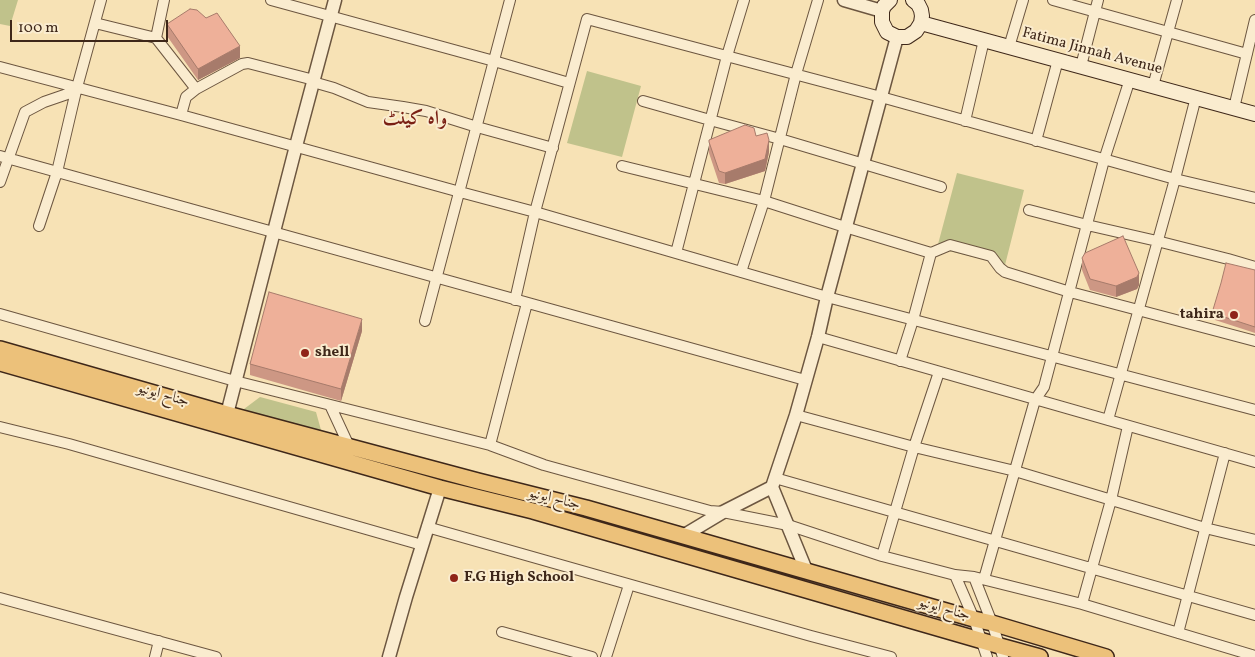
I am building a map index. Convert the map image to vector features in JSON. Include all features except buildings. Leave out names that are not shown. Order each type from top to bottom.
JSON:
[{"type":"main road","points":[[890,0],[882,11],[882,22],[884,27],[897,37],[907,36],[916,31],[921,23],[921,10],[913,0]]},
{"type":"main road","name":"Fatima Jinnah Avenue","points":[[921,23],[1255,114]]},
{"type":"main road","name":"جناح ایونیو","points":[[0,349],[227,414],[586,508],[1106,657]]},
{"type":"main road","name":"جناح ایونیو","points":[[0,363],[440,488],[542,514],[981,640],[1001,652],[1040,657]]},
{"type":"street","points":[[39,226],[57,172],[101,0]]},
{"type":"street","points":[[156,38],[164,0]]},
{"type":"street","points":[[271,0],[569,83]]},
{"type":"street","points":[[227,414],[335,0]]},
{"type":"street","points":[[425,321],[510,0]]},
{"type":"street","points":[[676,253],[727,56],[744,0]]},
{"type":"street","points":[[741,272],[764,201],[796,74],[818,0]]},
{"type":"street","points":[[844,0],[882,11]]},
{"type":"street","points":[[1009,47],[1023,0]]},
{"type":"street","points":[[1053,0],[1247,54]]},
{"type":"street","points":[[1081,66],[1098,0]]},
{"type":"street","points":[[1153,86],[1177,0]]},
{"type":"street","points":[[515,300],[569,83],[587,19],[881,97],[1104,160],[1255,198]]},
{"type":"street","points":[[1234,108],[1255,20]]},
{"type":"street","points":[[95,23],[156,38],[196,89]]},
{"type":"street","points":[[806,570],[773,482],[796,415],[818,337],[826,297],[897,37]]},
{"type":"street","points":[[965,121],[984,40]]},
{"type":"street","points":[[1036,141],[1058,60]]},
{"type":"street","points":[[181,114],[186,96],[242,64],[248,63],[314,81],[368,102],[426,111],[553,148]]},
{"type":"street","points":[[0,67],[77,89],[181,114],[536,212],[826,297],[1255,410]]},
{"type":"street","points":[[1001,652],[979,578],[996,541],[1035,400],[1044,387],[1104,160],[1130,79]]},
{"type":"street","points":[[0,182],[4,157],[25,112],[77,89]]},
{"type":"street","points":[[1108,420],[1196,97]]},
{"type":"street","points":[[643,101],[780,138],[941,187]]},
{"type":"street","points":[[4,157],[805,380]]},
{"type":"street","points":[[622,166],[764,201],[845,228],[931,252],[950,245],[991,256],[1005,272],[1070,292],[1255,341]]},
{"type":"street","points":[[1029,210],[1255,267]]},
{"type":"street","points":[[900,361],[931,252]]},
{"type":"street","points":[[490,445],[527,303]]},
{"type":"street","points":[[0,314],[235,381],[490,445],[544,466],[607,484],[710,511],[788,524],[882,556],[1082,604],[1255,656]]},
{"type":"street","points":[[818,337],[1255,462]]},
{"type":"street","points":[[882,556],[914,447],[939,372]]},
{"type":"street","points":[[330,405],[348,446]]},
{"type":"street","points":[[796,415],[914,447],[1015,471],[1205,528],[1255,540]]},
{"type":"street","points":[[1082,604],[1111,500],[1128,426]]},
{"type":"street","points":[[0,427],[69,444],[422,546]]},
{"type":"street","points":[[1178,633],[1225,454]]},
{"type":"street","points":[[683,536],[773,482],[896,512],[1255,615]]},
{"type":"street","points":[[389,657],[440,488]]},
{"type":"street","points":[[427,527],[891,657]]},
{"type":"street","points":[[955,575],[974,619],[987,657]]},
{"type":"street","points":[[606,657],[629,585]]},
{"type":"street","points":[[0,598],[216,657]]},
{"type":"street","points":[[502,632],[592,657]]},
{"type":"street","points":[[155,657],[159,641]]},
{"type":"green space","points":[[0,0],[18,0],[10,26],[0,24]]},
{"type":"green space","points":[[587,71],[641,86],[622,157],[567,143]]},
{"type":"green space","points":[[957,173],[1024,190],[1005,265],[937,248]]},
{"type":"green space","points":[[260,397],[316,412],[321,430],[320,435],[246,413],[244,409]]},
{"type":"place","name":"tahira","points":[[1234,315]]},
{"type":"place","name":"shell","points":[[305,353]]},
{"type":"place","name":"F.G High School","points":[[454,578]]},
{"type":"district","name":"واہ کینٹ","points":[[415,120]]}]
